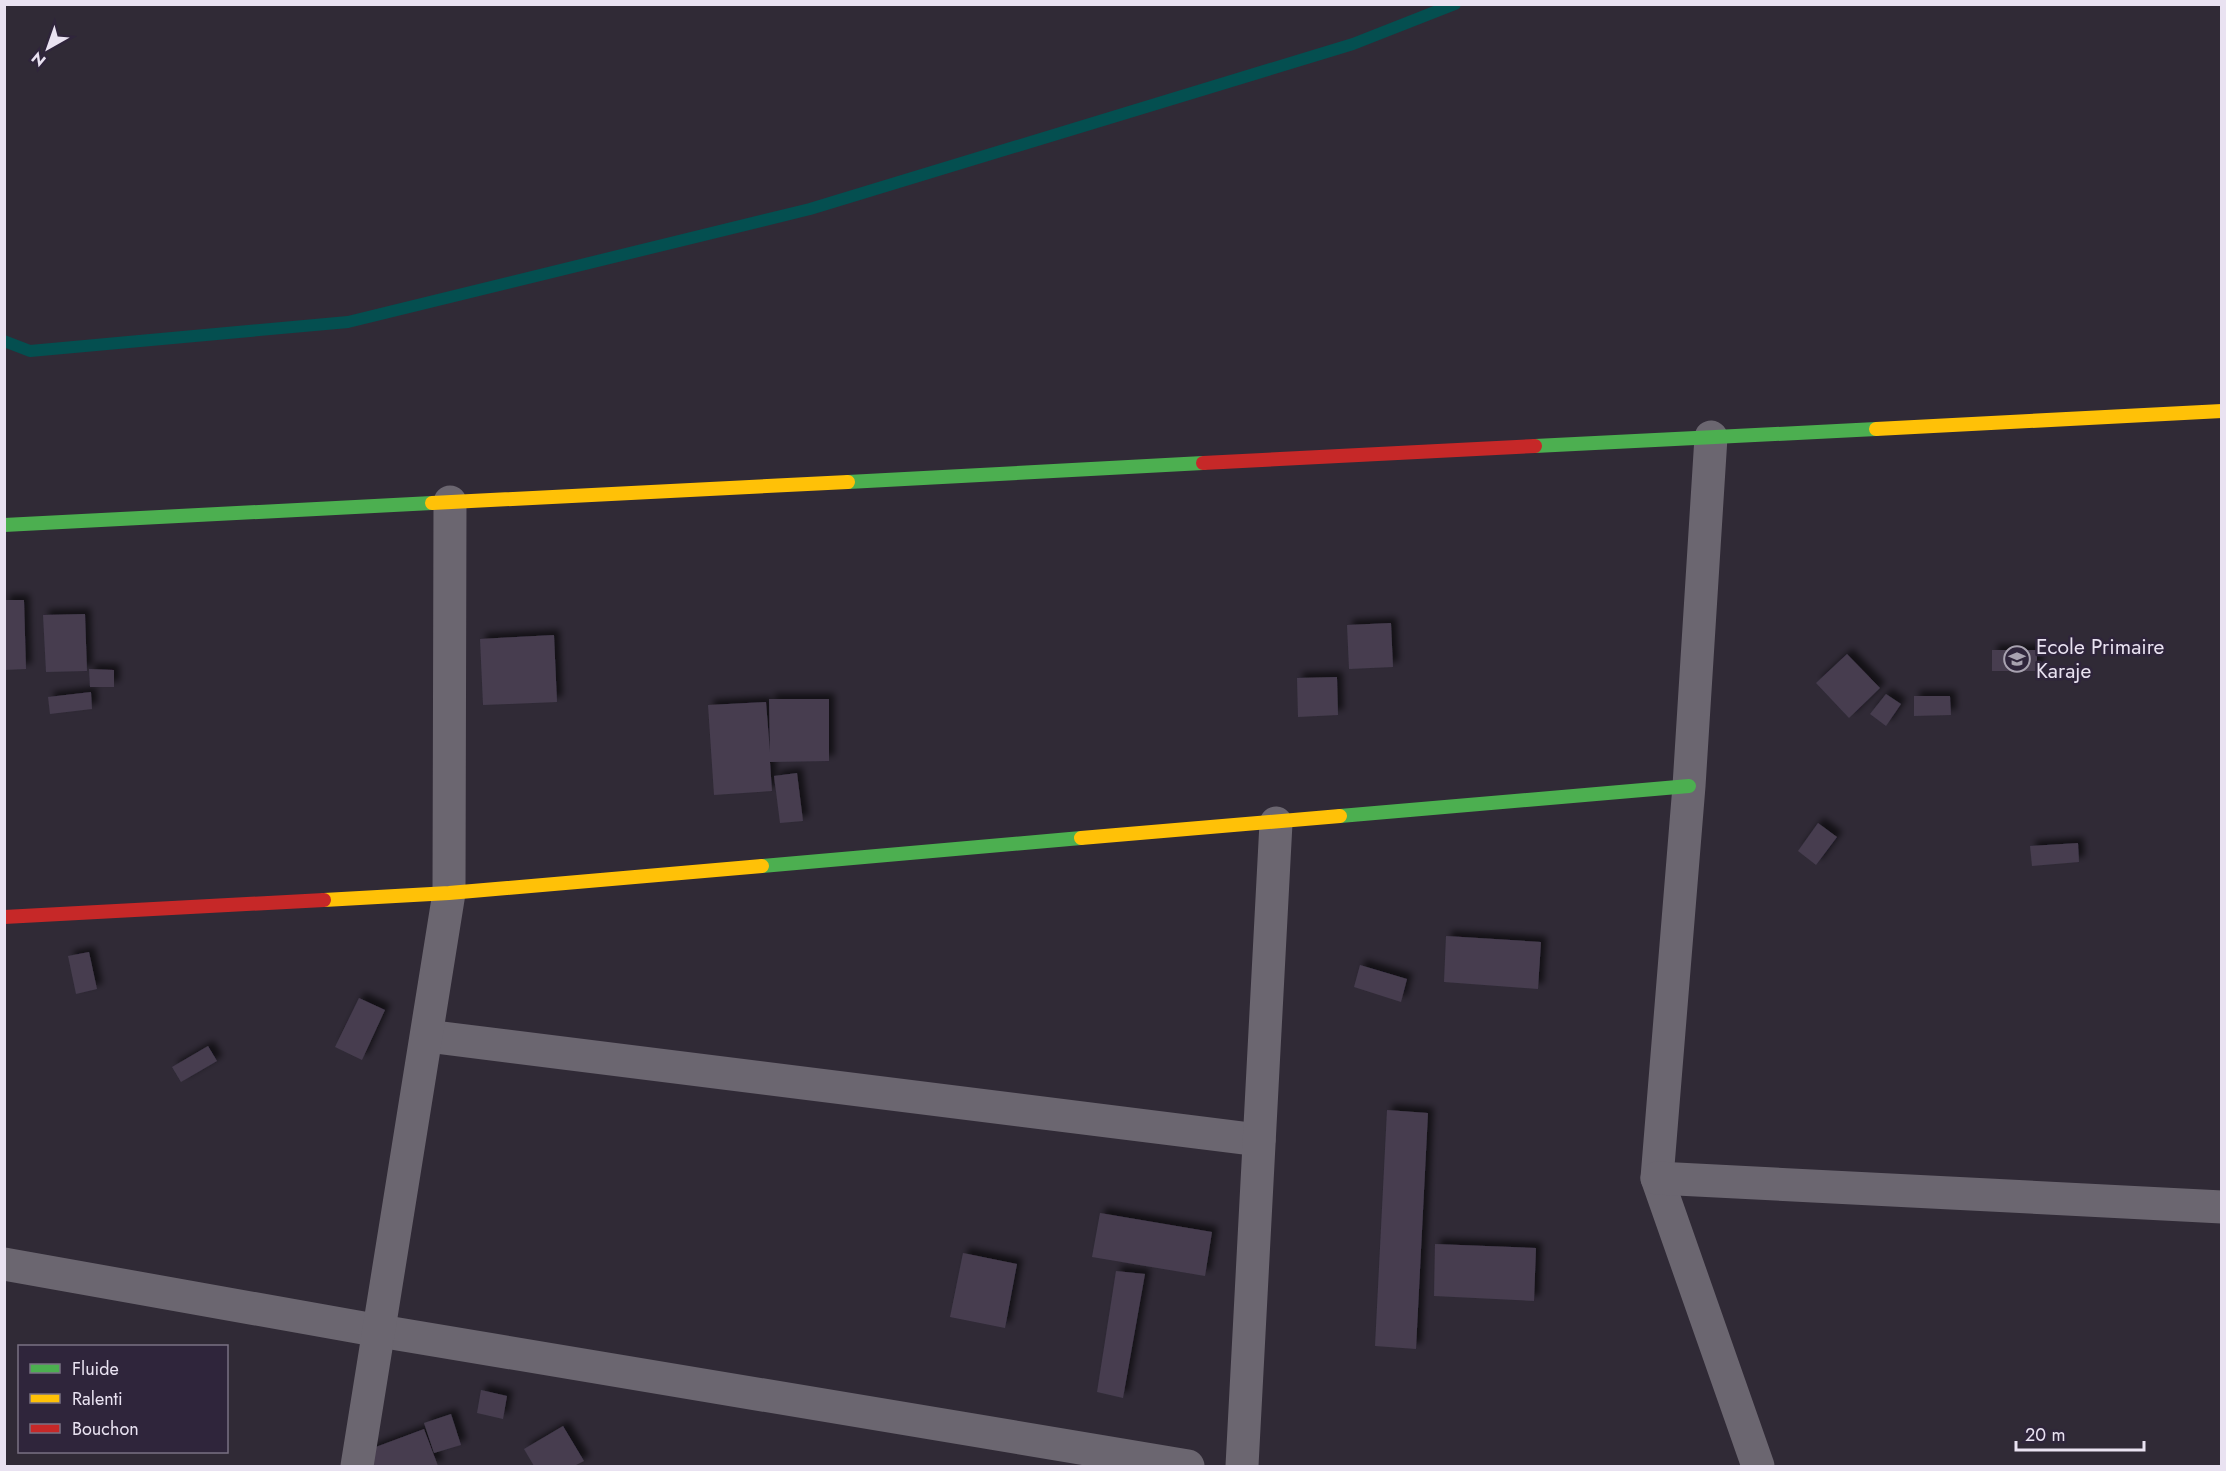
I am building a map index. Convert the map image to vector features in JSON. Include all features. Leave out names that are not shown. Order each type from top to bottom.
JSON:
[{"type":"street","points":[[4,525],[2222,411]]},
{"type":"street","points":[[1711,437],[1689,786],[1657,1178],[1758,1467]]},
{"type":"street","points":[[357,1467],[449,893],[450,502]]},
{"type":"street","points":[[4,917],[449,893],[1689,786]]},
{"type":"street","points":[[1242,1467],[1276,823]]},
{"type":"street","points":[[426,1036],[1259,1140]]},
{"type":"street","points":[[1657,1178],[2222,1207]]},
{"type":"street","points":[[4,1264],[380,1331],[1188,1467]]},
{"type":"building","points":[[4,600],[24,600],[26,669],[4,670]]},
{"type":"building","points":[[85,614],[87,671],[46,672],[43,615]]},
{"type":"building","points":[[1391,623],[1393,667],[1349,669],[1347,625]]},
{"type":"building","points":[[554,635],[557,702],[483,705],[480,639]]},
{"type":"building","points":[[1992,650],[2037,650],[2037,671],[1992,671]]},
{"type":"building","points":[[1847,654],[1880,688],[1849,718],[1816,683]]},
{"type":"building","points":[[89,669],[114,670],[114,687],[90,687]]},
{"type":"building","points":[[1337,677],[1338,715],[1298,717],[1297,678]]},
{"type":"building","points":[[91,692],[92,709],[50,714],[48,697]]},
{"type":"building","points":[[1886,694],[1901,704],[1886,726],[1870,714]]},
{"type":"building","points":[[1914,696],[1950,696],[1951,715],[1914,716]]},
{"type":"building","points":[[769,699],[829,699],[829,761],[770,762],[772,791],[714,795],[708,705],[766,702],[770,752]]},
{"type":"building","points":[[797,773],[803,821],[780,823],[774,776]]},
{"type":"building","points":[[1818,823],[1837,837],[1816,865],[1798,851]]},
{"type":"building","points":[[2078,843],[2079,862],[2032,866],[2030,846]]},
{"type":"building","points":[[1446,936],[1541,942],[1538,989],[1444,982]]},
{"type":"building","points":[[89,952],[97,989],[76,994],[68,956]]},
{"type":"building","points":[[1360,965],[1407,979],[1401,1002],[1354,987]]},
{"type":"building","points":[[359,998],[385,1010],[362,1060],[335,1047]]},
{"type":"building","points":[[208,1046],[217,1061],[181,1082],[172,1067]]},
{"type":"building","points":[[1387,1110],[1428,1113],[1416,1349],[1375,1346]]},
{"type":"building","points":[[1100,1213],[1212,1232],[1205,1276],[1092,1257]]},
{"type":"building","points":[[1435,1244],[1536,1248],[1534,1301],[1434,1296]]},
{"type":"building","points":[[963,1253],[1017,1264],[1005,1328],[950,1317]]},
{"type":"building","points":[[1116,1271],[1145,1274],[1123,1398],[1097,1392]]},
{"type":"building","points":[[481,1390],[507,1396],[503,1419],[477,1413]]},
{"type":"building","points":[[451,1414],[461,1445],[434,1453],[424,1423]]},
{"type":"building","points":[[563,1426],[584,1461],[574,1466],[534,1466],[524,1449]]},
{"type":"building","points":[[424,1429],[438,1466],[371,1466],[365,1451]]},
{"type":"waterway","points":[[4,341],[30,351],[348,322],[810,209],[1353,44],[1455,4]]},
{"type":"traffic: fast","points":[[1535,446],[1876,429]]},
{"type":"traffic: fast","points":[[848,482],[1203,463]]},
{"type":"traffic: fast","points":[[4,525],[432,503]]},
{"type":"traffic: fast","points":[[1340,816],[1689,786]]},
{"type":"traffic: fast","points":[[762,866],[1081,838]]},
{"type":"traffic: slow","points":[[1876,429],[2222,411]]},
{"type":"traffic: slow","points":[[432,503],[848,482]]},
{"type":"traffic: slow","points":[[1081,838],[1340,816]]},
{"type":"traffic: slow","points":[[324,900],[449,893],[762,866]]},
{"type":"traffic: jam","points":[[1203,463],[1535,446]]},
{"type":"traffic: jam","points":[[4,917],[324,900]]},
{"type":"place","name":"Ecole Primaire Karaje","points":[[2017,659]]}]
